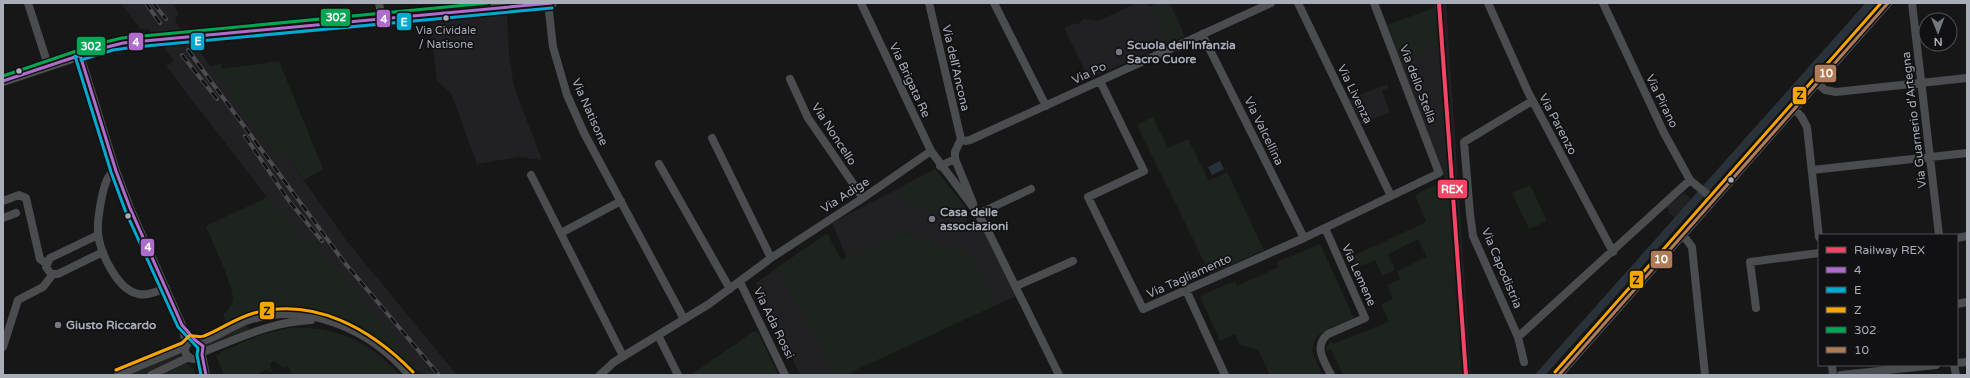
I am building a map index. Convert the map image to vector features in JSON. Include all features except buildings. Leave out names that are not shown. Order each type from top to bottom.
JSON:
[{"type":"main road","points":[[3,81],[112,45],[128,42],[552,3]]},
{"type":"street","points":[[28,3],[48,65]]},
{"type":"street","points":[[379,3],[382,18]]},
{"type":"street","name":"Via Natisone","points":[[548,3],[553,48],[567,95],[584,133],[684,319]]},
{"type":"street","name":"Via Brigata Re","points":[[861,3],[930,151],[940,166],[977,212]]},
{"type":"street","name":"Via dell'Ancona","points":[[929,3],[961,139]]},
{"type":"street","points":[[994,3],[1046,106]]},
{"type":"street","name":"Via Po","points":[[961,139],[965,141],[970,140],[1271,3]]},
{"type":"street","name":"Via Livenza","points":[[1298,3],[1391,196]]},
{"type":"street","name":"Via dello Stella","points":[[1374,3],[1439,173]]},
{"type":"street","name":"Via Parenzo","points":[[1488,3],[1532,101],[1613,252]]},
{"type":"street","name":"Via Pirano","points":[[1603,3],[1664,133],[1693,183],[1712,198]]},
{"type":"street","points":[[1559,375],[1683,235],[1712,198],[1794,109],[1888,3]]},
{"type":"street","name":"Via Guarnerio d'Artegna","points":[[1912,3],[1939,234]]},
{"type":"street","name":"Via Valcellina","points":[[1202,34],[1304,238]]},
{"type":"street","points":[[80,55],[116,170],[130,208],[182,325],[186,346],[185,353],[205,375]]},
{"type":"street","points":[[1817,83],[1825,90],[1836,92],[1967,78]]},
{"type":"street","name":"Via Noncello","points":[[790,79],[808,118],[863,198]]},
{"type":"street","name":"Via Tagliamento","points":[[1100,81],[1144,171],[1088,197],[1143,309],[1304,238],[1439,173]]},
{"type":"street","name":"Via Capodistria","points":[[1524,362],[1518,337],[1473,236],[1464,142],[1532,101]]},
{"type":"street","points":[[1794,109],[1804,120],[1806,127],[1819,234]]},
{"type":"street","points":[[712,138],[771,258]]},
{"type":"street","points":[[940,166],[955,159],[955,152],[961,139]]},
{"type":"street","name":"Via Adige","points":[[600,375],[623,356],[730,290],[771,258],[863,198],[930,151]]},
{"type":"street","points":[[1812,170],[1967,154]]},
{"type":"street","name":"Via Brigata Re","points":[[955,159],[977,212],[1016,286],[1055,374]]},
{"type":"street","points":[[659,164],[730,290]]},
{"type":"street","points":[[116,170],[109,176],[100,205],[98,235],[103,252],[120,283],[131,292],[146,294],[166,288]]},
{"type":"street","points":[[531,175],[623,356]]},
{"type":"street","points":[[1518,337],[1693,183]]},
{"type":"street","points":[[958,188],[966,184]]},
{"type":"street","points":[[977,212],[1031,189]]},
{"type":"street","points":[[3,201],[19,195],[28,200],[40,259],[46,264],[47,270],[53,274],[60,274],[103,252]]},
{"type":"street","points":[[560,232],[621,201]]},
{"type":"street","points":[[3,218],[16,213]]},
{"type":"street","name":"Via Lemene","points":[[1324,228],[1365,318],[1328,334],[1323,338],[1320,350],[1330,375]]},
{"type":"street","points":[[46,264],[50,258],[98,235]]},
{"type":"street","points":[[1683,235],[1692,247],[1705,375]]},
{"type":"street","points":[[1756,308],[1750,262],[1818,253]]},
{"type":"street","points":[[1016,286],[1073,261]]},
{"type":"street","points":[[3,347],[18,300],[43,287],[53,274]]},
{"type":"street","name":"Via Ada Rossi","points":[[740,282],[785,375]]},
{"type":"street","points":[[1186,290],[1225,375]]},
{"type":"street","points":[[118,375],[197,341],[205,341],[243,322],[269,315],[299,315],[321,319],[341,325],[369,338],[391,355],[409,375]]},
{"type":"street","points":[[151,375],[274,324],[321,319]]},
{"type":"street","points":[[182,325],[202,346],[205,375]]},
{"type":"street","points":[[658,335],[678,375]]},
{"type":"street","points":[[1841,375],[1927,366]]},
{"type":"shaded area","points":[[121,3],[173,3],[178,13],[175,21],[194,47],[196,46],[271,151],[274,148],[283,151],[346,240],[457,375],[424,375],[379,324],[301,241],[166,66],[174,61],[149,29],[140,29]]},
{"type":"shaded area","points":[[1137,3],[1147,3],[1149,7],[1157,3],[1170,3],[1185,36],[1089,79],[1064,28],[1074,23],[1077,25],[1084,19],[1098,21]]},
{"type":"shaded area","points":[[1166,3],[1181,34],[1166,42],[1151,11]]},
{"type":"shaded area","points":[[1433,3],[1446,3],[1471,375],[1461,375],[1447,167],[1441,169],[1400,61],[1438,45]]},
{"type":"shaded area","points":[[1434,8],[1439,45],[1400,61],[1387,25]]},
{"type":"shaded area","points":[[507,15],[509,55],[514,87],[542,160],[519,157],[477,164],[451,93],[437,81],[430,23]]},
{"type":"shaded area","points":[[279,61],[323,169],[304,180],[283,151],[274,148],[271,151],[210,66],[221,64],[222,69]]},
{"type":"shaded area","points":[[1387,84],[1388,88],[1382,91],[1390,112],[1362,123],[1349,99]]},
{"type":"shaded area","points":[[1153,117],[1168,148],[1188,139],[1209,181],[1227,172],[1264,250],[1210,274],[1137,125]]},
{"type":"shaded area","points":[[1220,161],[1224,169],[1212,175],[1208,167]]},
{"type":"shaded area","points":[[1447,167],[1461,375],[1343,375],[1331,349],[1325,352],[1327,346],[1331,342],[1333,344],[1389,322],[1381,304],[1393,299],[1387,285],[1400,279],[1397,271],[1427,257],[1418,239],[1388,254],[1395,270],[1382,276],[1375,260],[1356,268],[1351,257],[1426,222],[1415,195],[1445,180],[1441,169]]},
{"type":"shaded area","points":[[935,169],[967,209],[968,215],[966,222],[904,201],[899,188]]},
{"type":"shaded area","points":[[1530,185],[1547,221],[1529,229],[1512,193]]},
{"type":"shaded area","points":[[899,188],[904,201],[952,216],[983,229],[1016,296],[994,306],[967,252],[903,232],[847,258],[832,223]]},
{"type":"shaded area","points":[[1684,193],[1692,199],[1675,218],[1668,212],[1669,210],[1666,207]]},
{"type":"shaded area","points":[[268,197],[301,241],[311,240],[424,375],[370,333],[347,322],[323,315],[314,313],[232,324],[226,323],[223,314],[232,303],[232,291],[206,226]]},
{"type":"shaded area","points":[[903,232],[967,252],[994,306],[845,375],[835,375],[777,268],[827,233],[841,260]]},
{"type":"shaded area","points":[[1320,244],[1354,318],[1331,327],[1316,337],[1312,351],[1322,375],[1270,375],[1258,350],[1240,345],[1235,334],[1220,341],[1200,296],[1235,281],[1237,286],[1279,267],[1277,262]]},
{"type":"shaded area","points":[[777,268],[835,375],[800,375],[756,283]]},
{"type":"shaded area","points":[[243,325],[249,327],[248,332],[207,348],[205,343]]},
{"type":"shaded area","points":[[289,328],[322,330],[337,333],[350,338],[376,353],[400,375],[292,375],[288,366],[283,368],[275,361],[270,363],[272,372],[267,369],[258,375],[224,375],[216,356],[221,354],[220,352],[261,335]]},
{"type":"shaded area","points":[[754,331],[759,334],[778,375],[691,375]]},
{"type":"shaded area","points":[[178,352],[181,358],[141,375],[125,375]]},
{"type":"shaded area","points":[[186,363],[193,368],[196,375],[161,375],[178,365]]},
{"type":"waterway","points":[[1540,375],[1871,3]]},
{"type":"railway","points":[[146,3],[160,23]]},
{"type":"railway","points":[[153,3],[166,19]]},
{"type":"railway","points":[[188,50],[344,262],[439,375]]},
{"type":"railway","points":[[182,55],[217,99]]},
{"type":"railway","points":[[245,136],[289,201],[322,241]]},
{"type":"rail line","name":"REX","points":[[1439,3],[1466,375]]},
{"type":"transit line","name":"302","points":[[3,76],[97,44],[122,38],[488,3]]},
{"type":"transit line","name":"4","points":[[3,81],[99,49],[123,43],[552,3]]},
{"type":"transit line","name":"Z","points":[[1555,372],[1881,3]]},
{"type":"transit line","name":"10","points":[[1559,375],[1888,3]]},
{"type":"transit line","name":"E","points":[[81,60],[113,50],[135,47],[552,8]]},
{"type":"transit line","name":"4","points":[[80,55],[116,171],[130,208],[182,325],[195,340],[203,346],[202,355],[206,375]]},
{"type":"transit line","name":"E","points":[[75,56],[111,172],[125,210],[178,327],[198,348],[197,355],[201,375]]},
{"type":"transit line","name":"Z","points":[[116,370],[182,343],[189,336],[202,337],[247,315],[277,309],[299,309],[320,313],[341,320],[360,330],[397,356],[413,372]]},
{"type":"place","name":"Via Cividale / Natisone","points":[[446,18]]},
{"type":"place","name":"Scuola dell'Infanzia Sacro Cuore","points":[[1119,52]]},
{"type":"place","name":"Casa delle associazioni","points":[[932,219]]},
{"type":"place","name":"Giusto Riccardo","points":[[58,325]]}]
